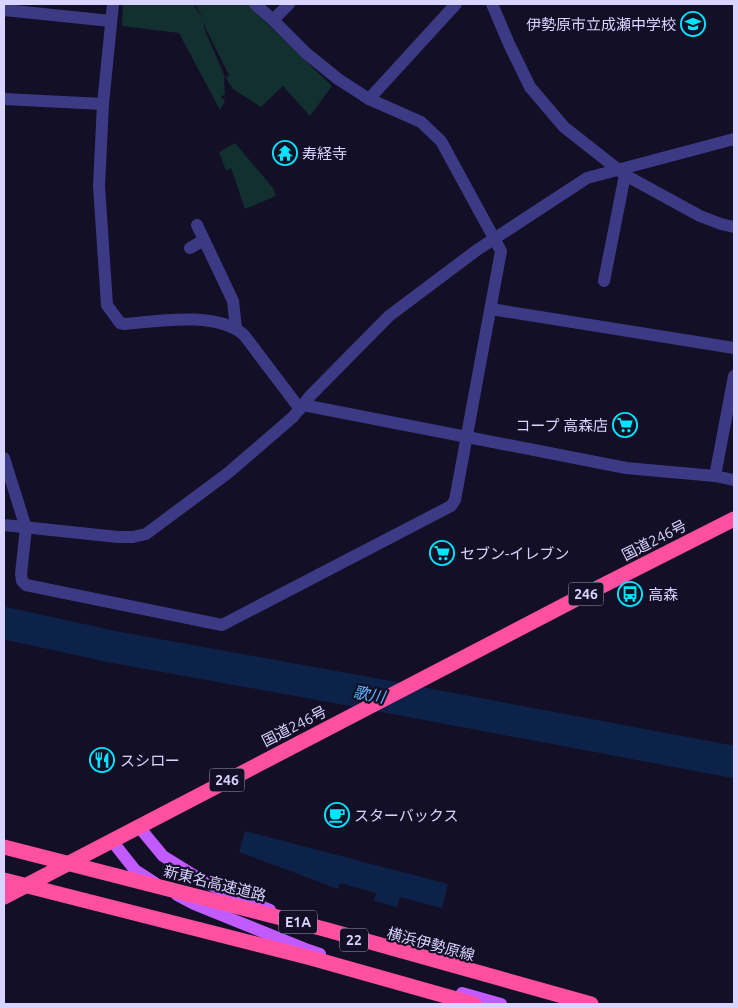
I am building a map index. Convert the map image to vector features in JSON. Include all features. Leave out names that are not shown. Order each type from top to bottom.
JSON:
[{"type":"highway","name":"国道246号","points":[[4,897],[439,670],[734,519]]},
{"type":"highway","name":"新東名高速道路","points":[[4,847],[324,929],[592,1004]]},
{"type":"highway","name":"E1A","points":[[4,880],[311,958],[474,1004]]},
{"type":"main road","name":"横浜伊勢原線","points":[[139,827],[163,856],[208,884],[314,928],[592,1004]]},
{"type":"main road","name":"22","points":[[112,842],[135,870],[156,884],[194,904],[308,950],[501,1004]]},
{"type":"street","points":[[113,4],[99,186],[107,305],[120,323],[176,319],[215,322],[236,328],[244,335],[302,407],[626,468],[715,476],[734,480]]},
{"type":"street","points":[[4,458],[26,528],[20,574],[22,581],[26,585],[222,625],[451,506],[455,500],[501,251],[441,141],[422,122],[369,98],[338,79],[306,53],[255,4]]},
{"type":"street","points":[[273,20],[288,4]]},
{"type":"street","points":[[369,98],[456,4]]},
{"type":"street","points":[[492,4],[530,87],[564,127],[621,172],[700,216],[734,227]]},
{"type":"street","points":[[7,8],[111,21]]},
{"type":"street","points":[[4,99],[104,104]]},
{"type":"street","points":[[4,525],[118,537],[133,537],[146,534],[228,474],[293,417],[310,396],[389,316],[495,239],[587,178],[621,172],[734,139]]},
{"type":"street","points":[[604,281],[621,172]]},
{"type":"street","points":[[197,225],[232,300],[236,328]]},
{"type":"street","points":[[190,248],[204,240]]},
{"type":"street","points":[[491,309],[734,348]]},
{"type":"street","points":[[715,476],[734,376]]},
{"type":"green space","points":[[123,4],[193,4],[203,19],[195,4],[247,4],[332,86],[310,116],[283,86],[261,107],[233,89],[226,78],[229,75],[204,22],[204,28],[225,77],[225,94],[221,97],[225,101],[220,110],[179,33],[122,26]]},
{"type":"green space","points":[[235,143],[273,188],[276,196],[245,209],[231,168],[226,171],[219,152]]},
{"type":"water","points":[[245,831],[448,884],[442,908],[400,897],[397,907],[374,901],[376,893],[340,883],[338,889],[239,852]]},
{"type":"waterway","name":"歌川","points":[[4,623],[114,647],[734,762]]},
{"type":"place","name":"伊勢原市立成瀬中学校","points":[[693,24]]},
{"type":"place","name":"寿経寺","points":[[285,153]]},
{"type":"place","name":"コープ 高森店","points":[[625,425]]},
{"type":"place","name":"セブン-イレブン","points":[[442,553]]},
{"type":"place","name":"高森","points":[[630,594]]},
{"type":"place","name":"スシロー","points":[[102,760]]},
{"type":"place","name":"スターバックス","points":[[337,815]]}]
